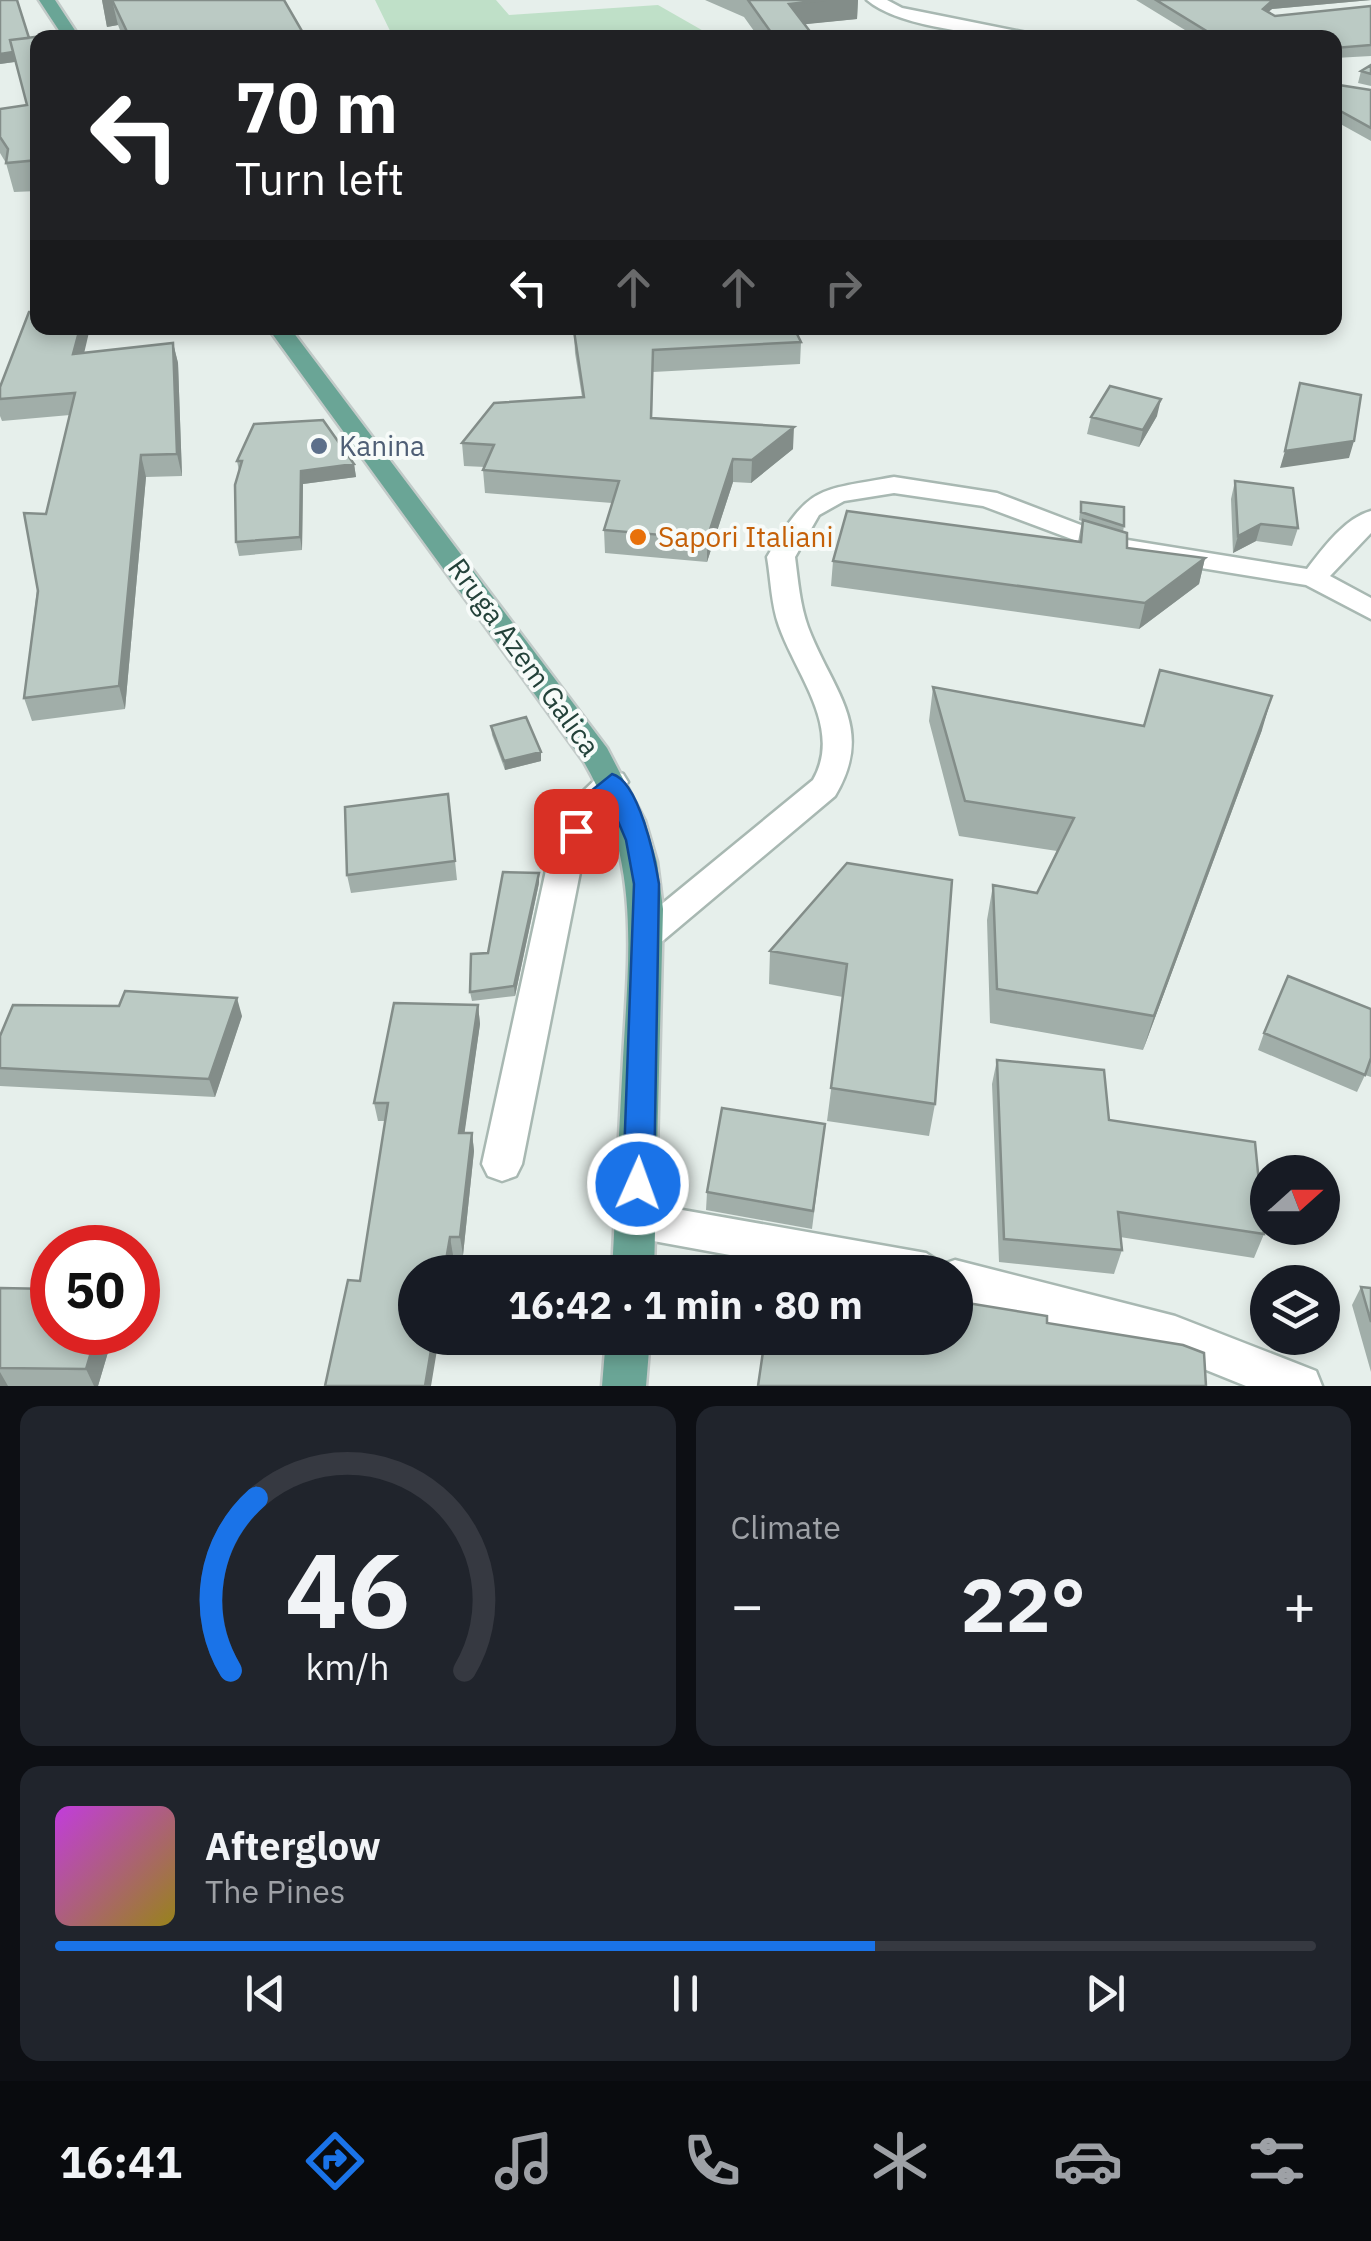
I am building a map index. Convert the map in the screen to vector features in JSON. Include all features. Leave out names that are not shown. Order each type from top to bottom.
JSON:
[{"type":"main road","points":[[47,0],[67,30]]},
{"type":"main road","name":"Rruga Azem Galica","points":[[284,335],[612,782],[639,840],[646,884],[646,935],[634,1255]]},
{"type":"main road","points":[[624,1386],[627,1355]]},
{"type":"street","points":[[876,1],[900,0]]},
{"type":"street","points":[[876,1],[916,16],[997,30]]},
{"type":"street","points":[[646,935],[824,788],[836,772],[841,743],[792,624],[781,558],[809,510],[837,495],[894,485],[988,499],[1109,545],[1314,578],[1371,610]]},
{"type":"street","points":[[1314,578],[1337,548],[1371,518]]},
{"type":"street","points":[[502,1164],[566,852],[584,809],[612,782]]},
{"type":"street","points":[[637,1220],[832,1255]]},
{"type":"street","points":[[973,1284],[1175,1337],[1300,1386]]},
{"type":"green space","points":[[375,0],[496,0],[509,15],[658,5],[702,30],[390,30]]},
{"type":"building","points":[[0,0],[17,0],[29,38],[10,40],[13,52],[0,54]]},
{"type":"building","points":[[112,0],[284,0],[301,30],[126,30]]},
{"type":"building","points":[[748,0],[826,0],[789,4],[809,30],[769,30]]},
{"type":"building","points":[[1156,0],[1273,0],[1263,9],[1275,16],[1371,6],[1371,45],[1342,47],[1342,30],[1205,30]]},
{"type":"building","points":[[30,38],[30,161],[6,163],[8,149],[0,137],[0,109],[27,105],[10,40]]},
{"type":"building","points":[[1342,85],[1371,90],[1371,128],[1342,112]]},
{"type":"building","points":[[29,312],[30,335],[78,335],[73,354],[173,343],[177,454],[141,455],[119,686],[24,698],[38,591],[24,513],[46,514],[75,393],[0,399],[0,387]]},
{"type":"building","points":[[575,335],[798,335],[801,342],[653,350],[651,418],[794,427],[752,460],[733,459],[707,539],[604,530],[619,481],[483,470],[494,445],[462,443],[494,403],[584,397]]},
{"type":"building","points":[[1300,383],[1361,395],[1354,441],[1285,451]]},
{"type":"building","points":[[1110,386],[1161,399],[1143,430],[1091,417]]},
{"type":"building","points":[[323,420],[354,464],[301,471],[300,537],[236,542],[235,485],[242,461],[237,461],[254,424]]},
{"type":"building","points":[[1235,481],[1293,488],[1298,528],[1261,524],[1238,536]]},
{"type":"building","points":[[1081,502],[1124,507],[1124,526],[1081,512]]},
{"type":"building","points":[[847,511],[1081,542],[1083,520],[1127,533],[1127,548],[1205,558],[1145,603],[833,561]]},
{"type":"building","points":[[1160,670],[1272,696],[1154,1016],[997,989],[993,885],[1037,893],[1074,818],[965,801],[933,687],[1144,726]]},
{"type":"building","points":[[526,717],[541,752],[504,761],[491,726]]},
{"type":"building","points":[[448,794],[455,861],[347,875],[345,807]]},
{"type":"building","points":[[847,863],[952,880],[935,1104],[831,1088],[847,964],[770,951]]},
{"type":"building","points":[[503,872],[539,873],[514,986],[470,992],[471,954],[488,953]]},
{"type":"building","points":[[1288,976],[1371,1009],[1371,1058],[1365,1075],[1264,1033]]},
{"type":"building","points":[[125,991],[237,998],[209,1079],[0,1068],[0,1036],[13,1005],[119,1006]]},
{"type":"building","points":[[394,1003],[478,1005],[459,1133],[472,1133],[460,1237],[450,1237],[447,1255],[398,1255],[398,1355],[430,1355],[425,1386],[325,1386],[348,1280],[360,1281],[388,1103],[374,1103]]},
{"type":"building","points":[[997,1060],[1104,1070],[1109,1120],[1255,1142],[1256,1155],[1250,1155],[1250,1232],[1118,1212],[1122,1250],[1004,1239]]},
{"type":"building","points":[[722,1108],[825,1124],[813,1211],[707,1192]]},
{"type":"building","points":[[1361,1287],[1371,1288],[1371,1322]]},
{"type":"building","points":[[0,1288],[30,1289],[30,1355],[90,1355],[86,1369],[0,1368]]},
{"type":"building","points":[[973,1304],[1047,1316],[1047,1323],[1183,1345],[1204,1353],[1206,1386],[758,1386],[763,1355],[973,1355]]},
{"type":"place","name":"Kanina","points":[[319,446]]},
{"type":"place","name":"Sapori Italiani","points":[[638,537]]},
{"type":"route","points":[[576,831],[584,809],[612,782],[639,840],[646,884],[638,1184]]}]
